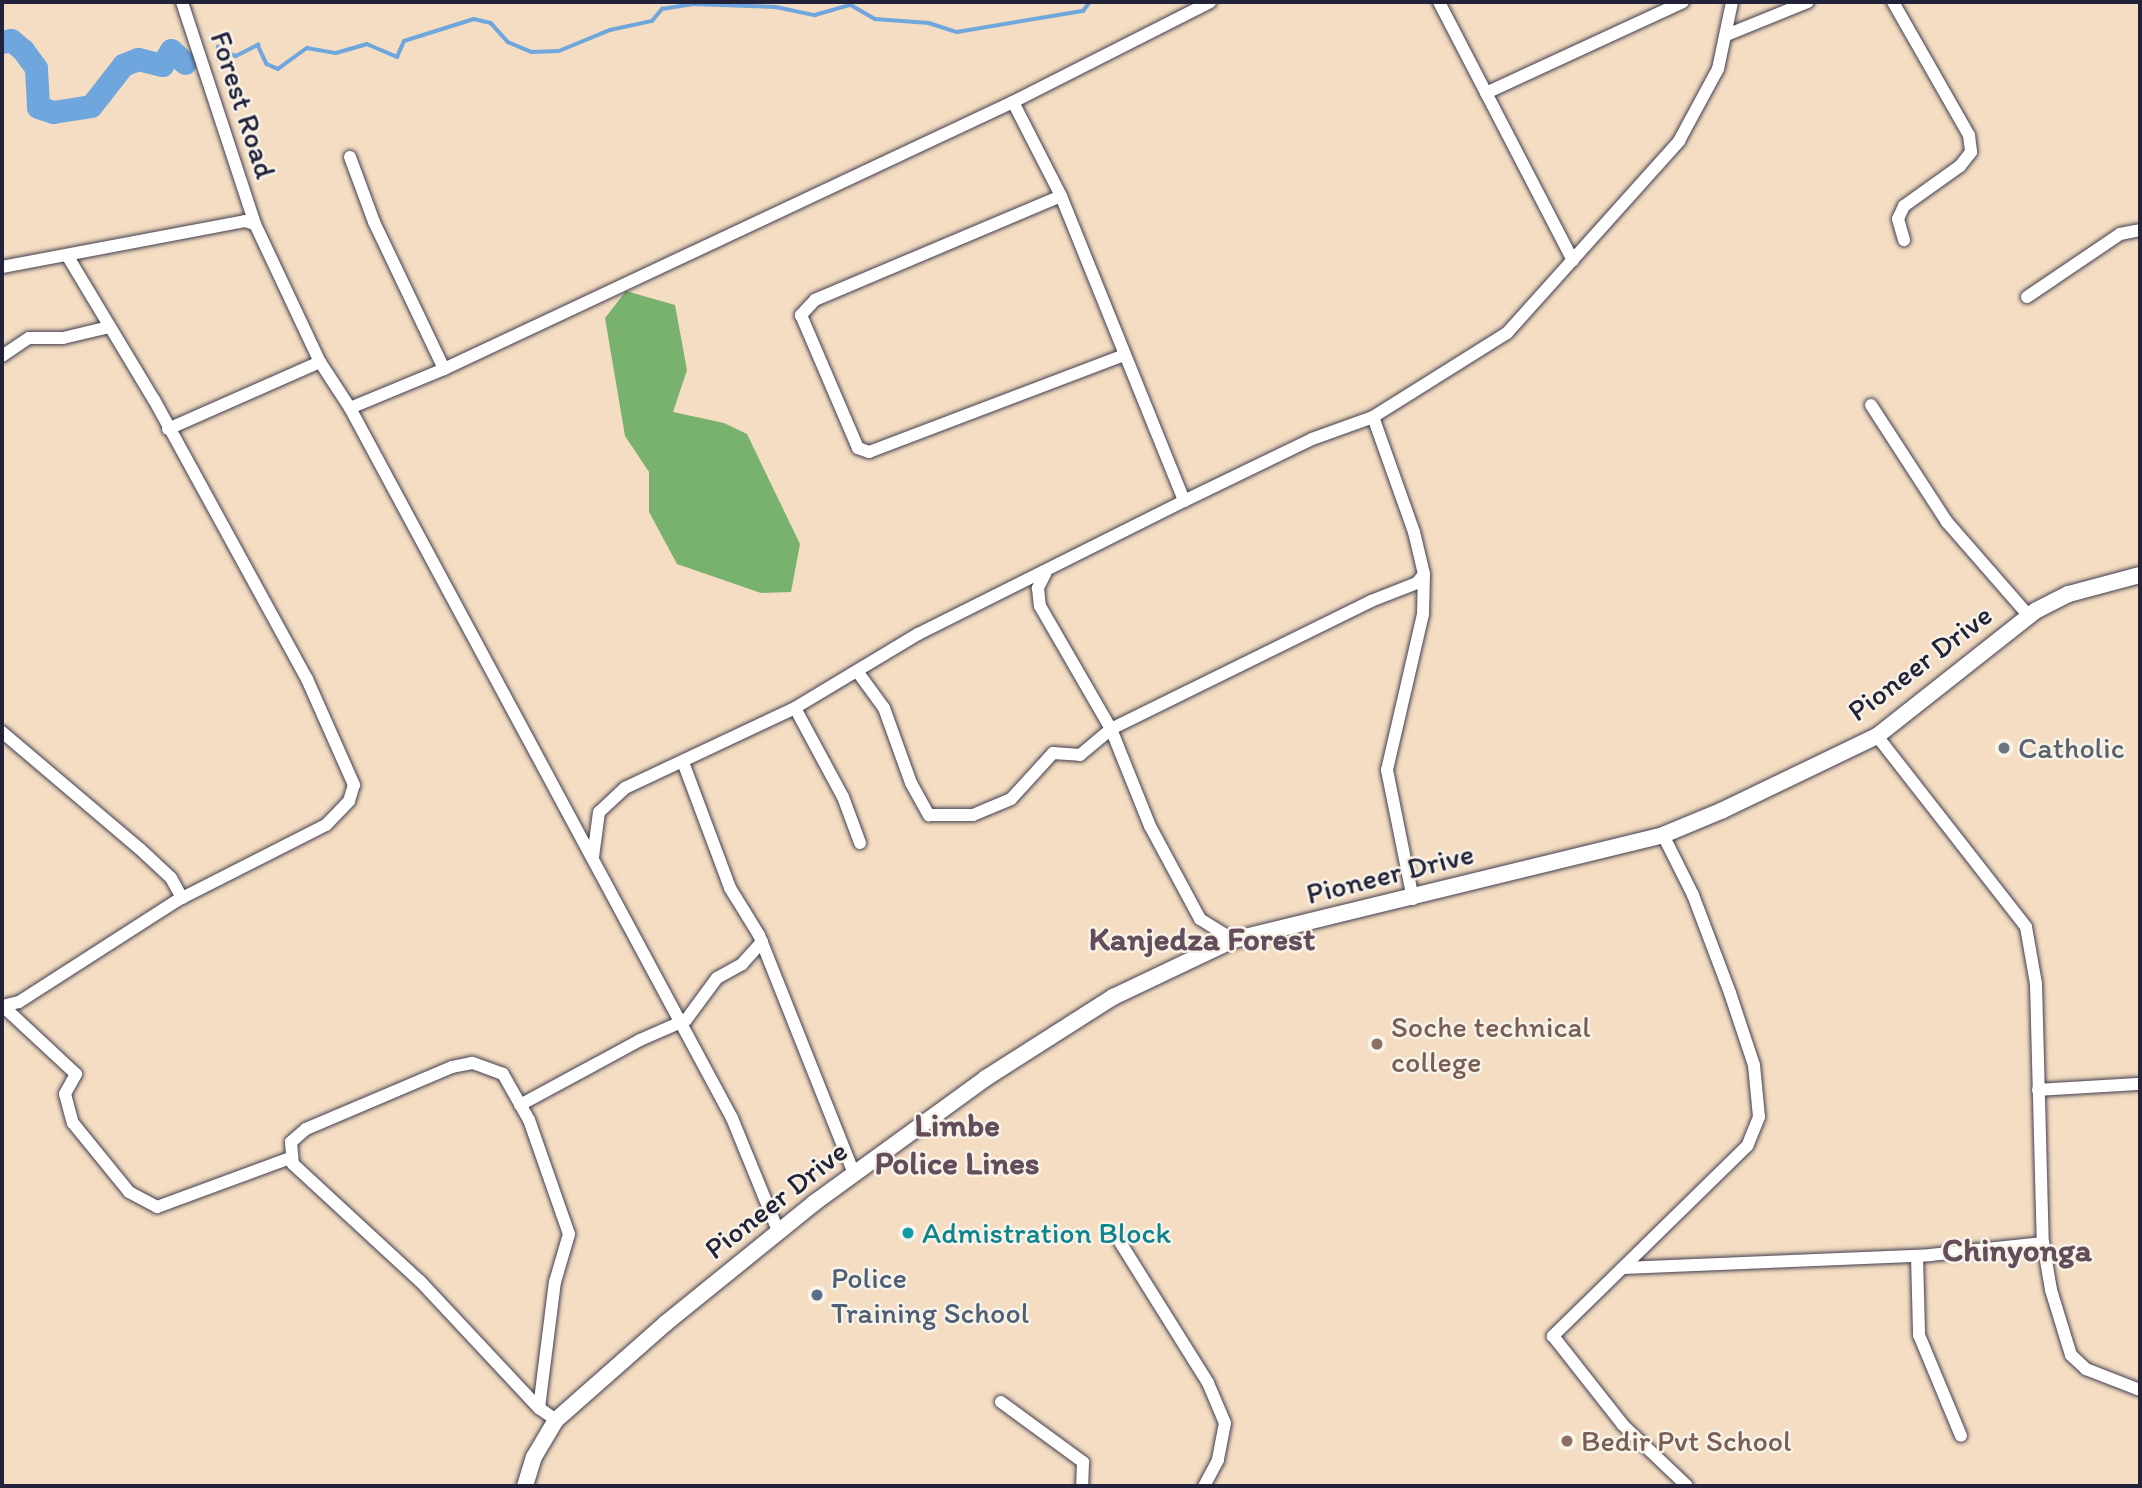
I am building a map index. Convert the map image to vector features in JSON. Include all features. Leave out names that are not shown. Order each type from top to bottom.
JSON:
[{"type":"street","name":"Forest Road","points":[[182,2],[255,224],[320,362],[350,408],[733,1118],[779,1233]]},
{"type":"street","points":[[350,408],[444,369],[1013,102],[1210,2]]},
{"type":"street","points":[[1439,2],[1573,260]]},
{"type":"street","points":[[1486,93],[1683,2]]},
{"type":"street","points":[[593,857],[599,813],[612,797],[795,708],[918,634],[1046,573],[1184,501],[1312,439],[1373,417],[1493,344],[1573,260],[1679,141],[1700,110],[1729,34],[1732,2]]},
{"type":"street","points":[[1729,34],[1808,2]]},
{"type":"street","points":[[1893,2],[1969,135],[1971,152],[1960,166],[1904,206],[1898,219],[1904,240]]},
{"type":"street","points":[[1013,102],[1062,197],[1122,356],[1184,501]]},
{"type":"street","points":[[350,157],[374,222],[444,369]]},
{"type":"street","points":[[1062,197],[816,300],[801,314],[858,448],[869,452],[1122,356]]},
{"type":"street","points":[[2,267],[68,257],[245,221],[255,224]]},
{"type":"street","points":[[2027,298],[2120,234],[2140,230]]},
{"type":"street","points":[[68,257],[168,429],[307,679],[354,785],[349,801],[326,825],[182,898],[4,1007],[76,1074],[65,1094],[73,1124],[129,1192],[157,1207],[290,1158]]},
{"type":"street","points":[[2,356],[29,338],[63,338],[109,327]]},
{"type":"street","points":[[168,429],[320,362]]},
{"type":"street","points":[[1871,405],[1947,522],[2029,616]]},
{"type":"street","points":[[1373,417],[1424,574],[1423,614],[1388,770],[1413,899]]},
{"type":"street","points":[[1046,573],[1038,588],[1040,606],[1111,729],[1150,826],[1200,919],[1233,940]]},
{"type":"street","points":[[857,671],[884,708],[911,783],[932,816],[973,815],[1011,799],[1050,755],[1080,755],[1111,729],[1371,601],[1418,583],[1424,574]]},
{"type":"street","name":"Pioneer Drive","points":[[525,1486],[534,1457],[556,1420],[666,1322],[854,1174],[986,1078],[1113,998],[1233,940],[1413,899],[1663,835],[1877,736],[2029,616],[2069,594],[2140,575]]},
{"type":"street","points":[[795,708],[843,797],[860,843]]},
{"type":"street","points":[[2,732],[140,849],[171,878],[182,898]]},
{"type":"street","points":[[1877,736],[2026,927],[2036,984],[2043,1243],[2050,1290],[2071,1355],[2086,1369],[2140,1390]]},
{"type":"street","points":[[683,762],[730,888],[762,942],[854,1174]]},
{"type":"street","points":[[1663,835],[1693,895],[1730,993],[1754,1065],[1759,1117],[1747,1146],[1553,1336],[1623,1425],[1687,1486]]},
{"type":"street","points":[[520,1105],[680,1020],[686,1020],[718,978],[742,964],[762,942]]},
{"type":"street","points":[[290,1158],[291,1142],[306,1129],[471,1063],[503,1074],[520,1105],[569,1234],[555,1282],[539,1408]]},
{"type":"street","points":[[2038,1090],[2140,1084]]},
{"type":"street","points":[[290,1158],[420,1281],[539,1408],[556,1420]]},
{"type":"street","points":[[1120,1242],[1208,1383],[1225,1423],[1218,1460],[1204,1486]]},
{"type":"street","points":[[1623,1268],[1917,1256],[2043,1243]]},
{"type":"street","points":[[1917,1256],[1919,1335],[1961,1436]]},
{"type":"street","points":[[1001,1402],[1083,1462],[1082,1486]]},
{"type":"green space","points":[[626,291],[675,305],[687,370],[673,412],[724,423],[747,434],[800,544],[791,592],[761,593],[677,564],[649,512],[649,472],[625,436],[605,318]]},
{"type":"waterway","points":[[218,60],[218,47],[236,56],[258,45],[267,64],[278,69],[307,48],[336,53],[367,44],[397,57],[404,41],[474,19],[491,23],[508,42],[531,52],[559,51],[610,30],[652,21],[662,9],[692,4],[776,7],[815,15],[851,5],[875,19],[929,23],[957,32],[1083,11],[1090,2]]},
{"type":"waterway","points":[[2,42],[11,40],[23,50],[36,68],[38,107],[53,112],[91,106],[123,65],[138,59],[162,65],[171,50],[185,63]]},
{"type":"place","name":"Catholic","points":[[2004,748]]},
{"type":"place","name":"Soche technical college","points":[[1377,1044]]},
{"type":"place","name":"Admistration Block","points":[[908,1233]]},
{"type":"place","name":"Police Training School","points":[[817,1295]]},
{"type":"place","name":"Bedir Pvt School","points":[[1567,1441]]},
{"type":"district","name":"Kanjedza Forest","points":[[1202,939]]},
{"type":"district","name":"Limbe Police Lines","points":[[957,1144]]},
{"type":"district","name":"Chinyonga","points":[[2017,1250]]}]
